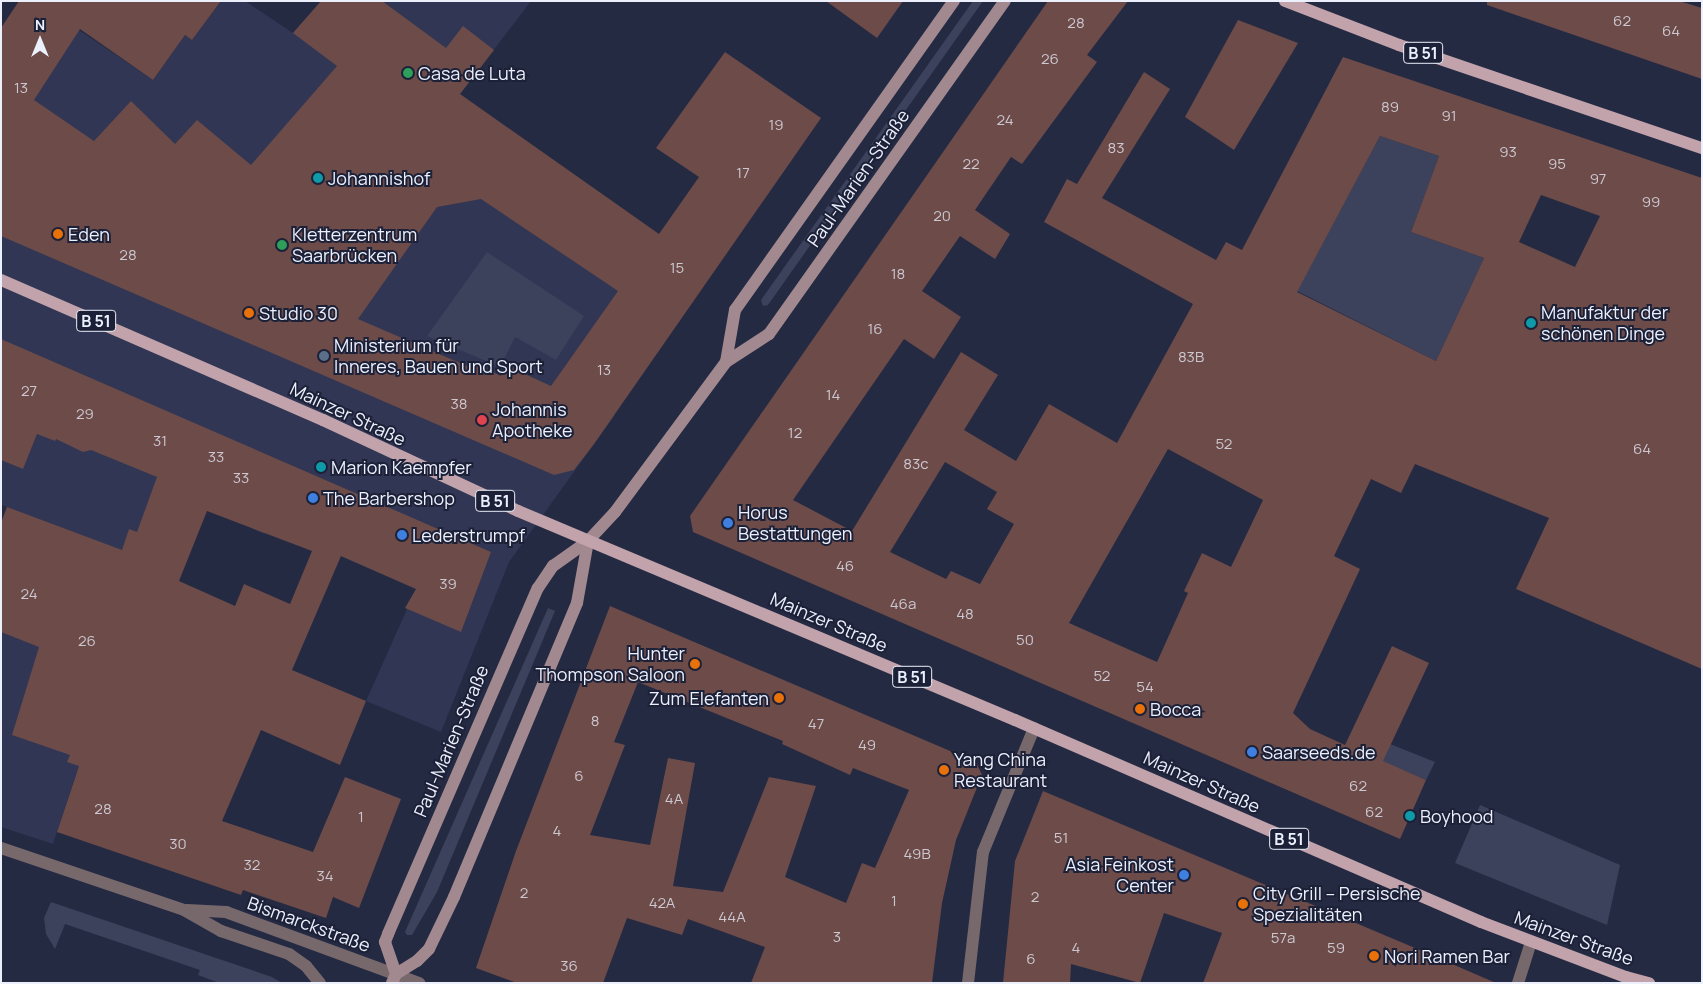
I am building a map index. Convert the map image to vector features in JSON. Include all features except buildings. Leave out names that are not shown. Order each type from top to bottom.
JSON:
[{"type":"main road","name":"Paul-Marien-Straße","points":[[726,362],[735,310],[954,1]]},
{"type":"main road","name":"Paul-Marien-Straße","points":[[394,978],[385,942],[503,665],[538,588],[553,566],[588,541],[631,492],[726,362],[769,334],[1005,1]]},
{"type":"main road","name":"B 51","points":[[1285,1],[1408,48],[1702,148]]},
{"type":"main road","name":"Mainzer Straße","points":[[1,280],[323,420],[448,480],[588,541],[1034,728],[1531,942],[1649,983]]},
{"type":"main road","points":[[394,978],[417,961],[429,949],[454,897],[577,603],[588,541]]},
{"type":"street","points":[[968,983],[983,852],[1034,728]]},
{"type":"street","name":"Bismarckstraße","points":[[1,848],[184,910],[221,931],[289,954],[306,966],[320,983]]},
{"type":"street","name":"Bismarckstraße","points":[[184,910],[226,912],[394,978],[419,983]]},
{"type":"street","points":[[1518,983],[1531,942]]},
{"type":"shaded area","points":[[218,1],[245,1],[293,33],[321,1],[531,1],[460,94],[652,245],[558,376],[615,415],[509,562],[441,732],[366,701],[416,589],[269,525],[265,534],[257,531],[189,494],[75,777],[53,844],[1,827],[1,523],[7,507],[1,505],[1,101],[79,30],[153,80],[185,35],[192,40],[220,3]]},
{"type":"shaded area","points":[[973,1],[983,1],[768,305],[763,306],[761,300]]},
{"type":"shaded area","points":[[1380,136],[1439,156],[1411,232],[1484,258],[1436,361],[1297,291]]},
{"type":"shaded area","points":[[487,252],[584,316],[556,360],[515,337],[500,367],[427,336]]},
{"type":"shaded area","points":[[548,608],[555,611],[437,892],[412,935],[407,935],[405,932]]},
{"type":"shaded area","points":[[1385,742],[1435,762],[1426,780],[1363,753]]},
{"type":"shaded area","points":[[1480,805],[1620,865],[1607,925],[1455,863]]},
{"type":"shaded area","points":[[51,902],[272,977],[282,983],[219,983],[198,975],[200,970],[65,924],[55,949],[46,934],[44,918]]},
{"type":"place","name":"Casa de Luta","points":[[408,73]]},
{"type":"place","name":"Johannishof","points":[[318,178]]},
{"type":"place","name":"Eden","points":[[58,234]]},
{"type":"place","name":"Kletterzentrum Saarbrücken","points":[[282,245]]},
{"type":"place","name":"Studio 30","points":[[249,313]]},
{"type":"place","name":"Manufaktur der schönen Dinge","points":[[1531,323]]},
{"type":"place","name":"Ministerium für Inneres, Bauen und Sport","points":[[324,356]]},
{"type":"place","name":"Johannis Apotheke","points":[[482,420]]},
{"type":"place","name":"Marion Kaempfer","points":[[321,467]]},
{"type":"place","name":"The Barbershop","points":[[313,498]]},
{"type":"place","name":"Horus Bestattungen","points":[[728,523]]},
{"type":"place","name":"Lederstrumpf","points":[[402,535]]},
{"type":"place","name":"Hunter Thompson Saloon","points":[[695,664]]},
{"type":"place","name":"Zum Elefanten","points":[[779,698]]},
{"type":"place","name":"Bocca","points":[[1140,709]]},
{"type":"place","name":"Saarseeds.de","points":[[1252,752]]},
{"type":"place","name":"Yang China Restaurant","points":[[944,770]]},
{"type":"place","name":"Boyhood","points":[[1410,816]]},
{"type":"place","name":"Asia Feinkost Center","points":[[1184,875]]},
{"type":"place","name":"City Grill – Persische Spezialitäten","points":[[1243,904]]},
{"type":"place","name":"Nori Ramen Bar","points":[[1374,956]]}]
